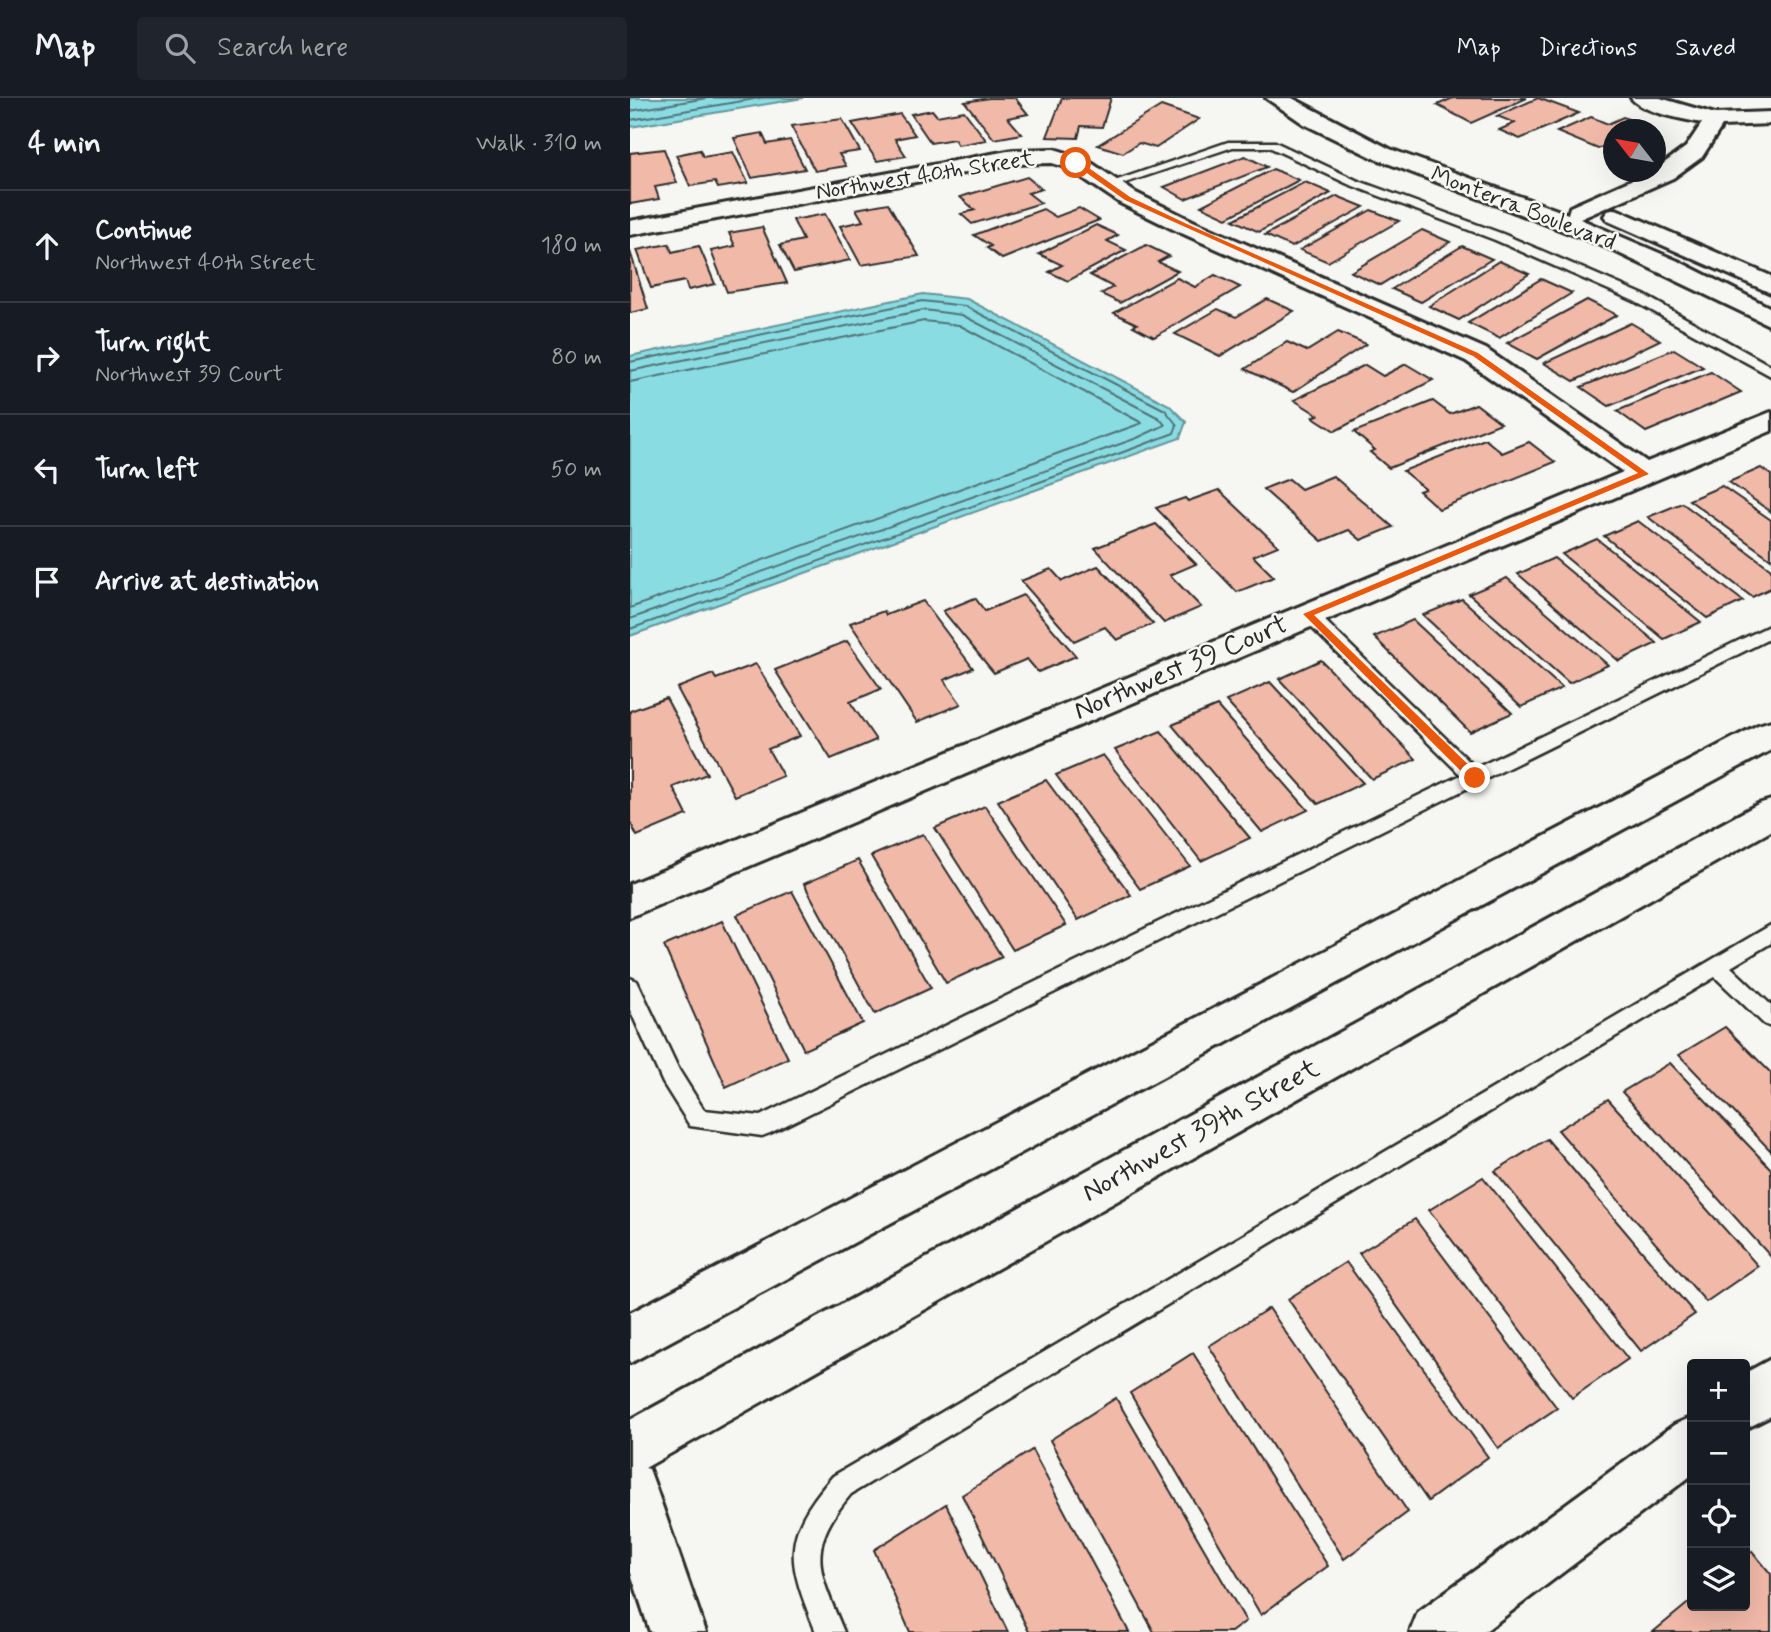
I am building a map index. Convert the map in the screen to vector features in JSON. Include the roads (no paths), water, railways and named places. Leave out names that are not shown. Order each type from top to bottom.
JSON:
[{"type":"street","name":"Monterra Boulevard","points":[[1277,98],[1306,117],[1400,163],[1568,204],[1771,318]]},
{"type":"street","points":[[1642,98],[1666,108],[1715,120],[1771,118]]},
{"type":"street","points":[[1306,117],[1337,105]]},
{"type":"street","points":[[1568,204],[1665,173],[1695,152],[1715,120]]},
{"type":"street","name":"Monterra Boulevard","points":[[1413,142],[1568,204],[1664,236],[1771,285]]},
{"type":"street","name":"Northwest 40th Street","points":[[630,228],[1013,157],[1054,156],[1076,163],[1128,198],[1185,226],[1476,355],[1644,474]]},
{"type":"street","name":"Northwest 39 Court","points":[[630,901],[1771,421]]},
{"type":"street","points":[[630,1339],[1771,734]]},
{"type":"street","name":"Northwest 39th Street","points":[[630,1448],[1771,814]]},
{"type":"street","points":[[1750,1400],[1771,1384]]},
{"type":"street","points":[[1438,1632],[1687,1447]]},
{"type":"street","points":[[630,1488],[678,1632]]},
{"type":"lane","points":[[1109,185],[1232,144],[1271,144],[1352,182],[1499,237],[1639,298],[1771,372]]},
{"type":"lane","points":[[1308,614],[1475,778]]},
{"type":"lane","points":[[630,987],[671,1076],[698,1119],[762,1126],[1771,631]]},
{"type":"lane","points":[[830,1632],[806,1564],[809,1539],[824,1505],[842,1485],[1696,975],[1717,966],[1771,933]]},
{"type":"lane","points":[[1717,966],[1771,1018]]},
{"type":"water","points":[[630,98],[803,98],[630,127]]},
{"type":"water","points":[[923,294],[967,299],[1169,405],[1186,422],[1180,438],[630,636],[630,356]]}]
